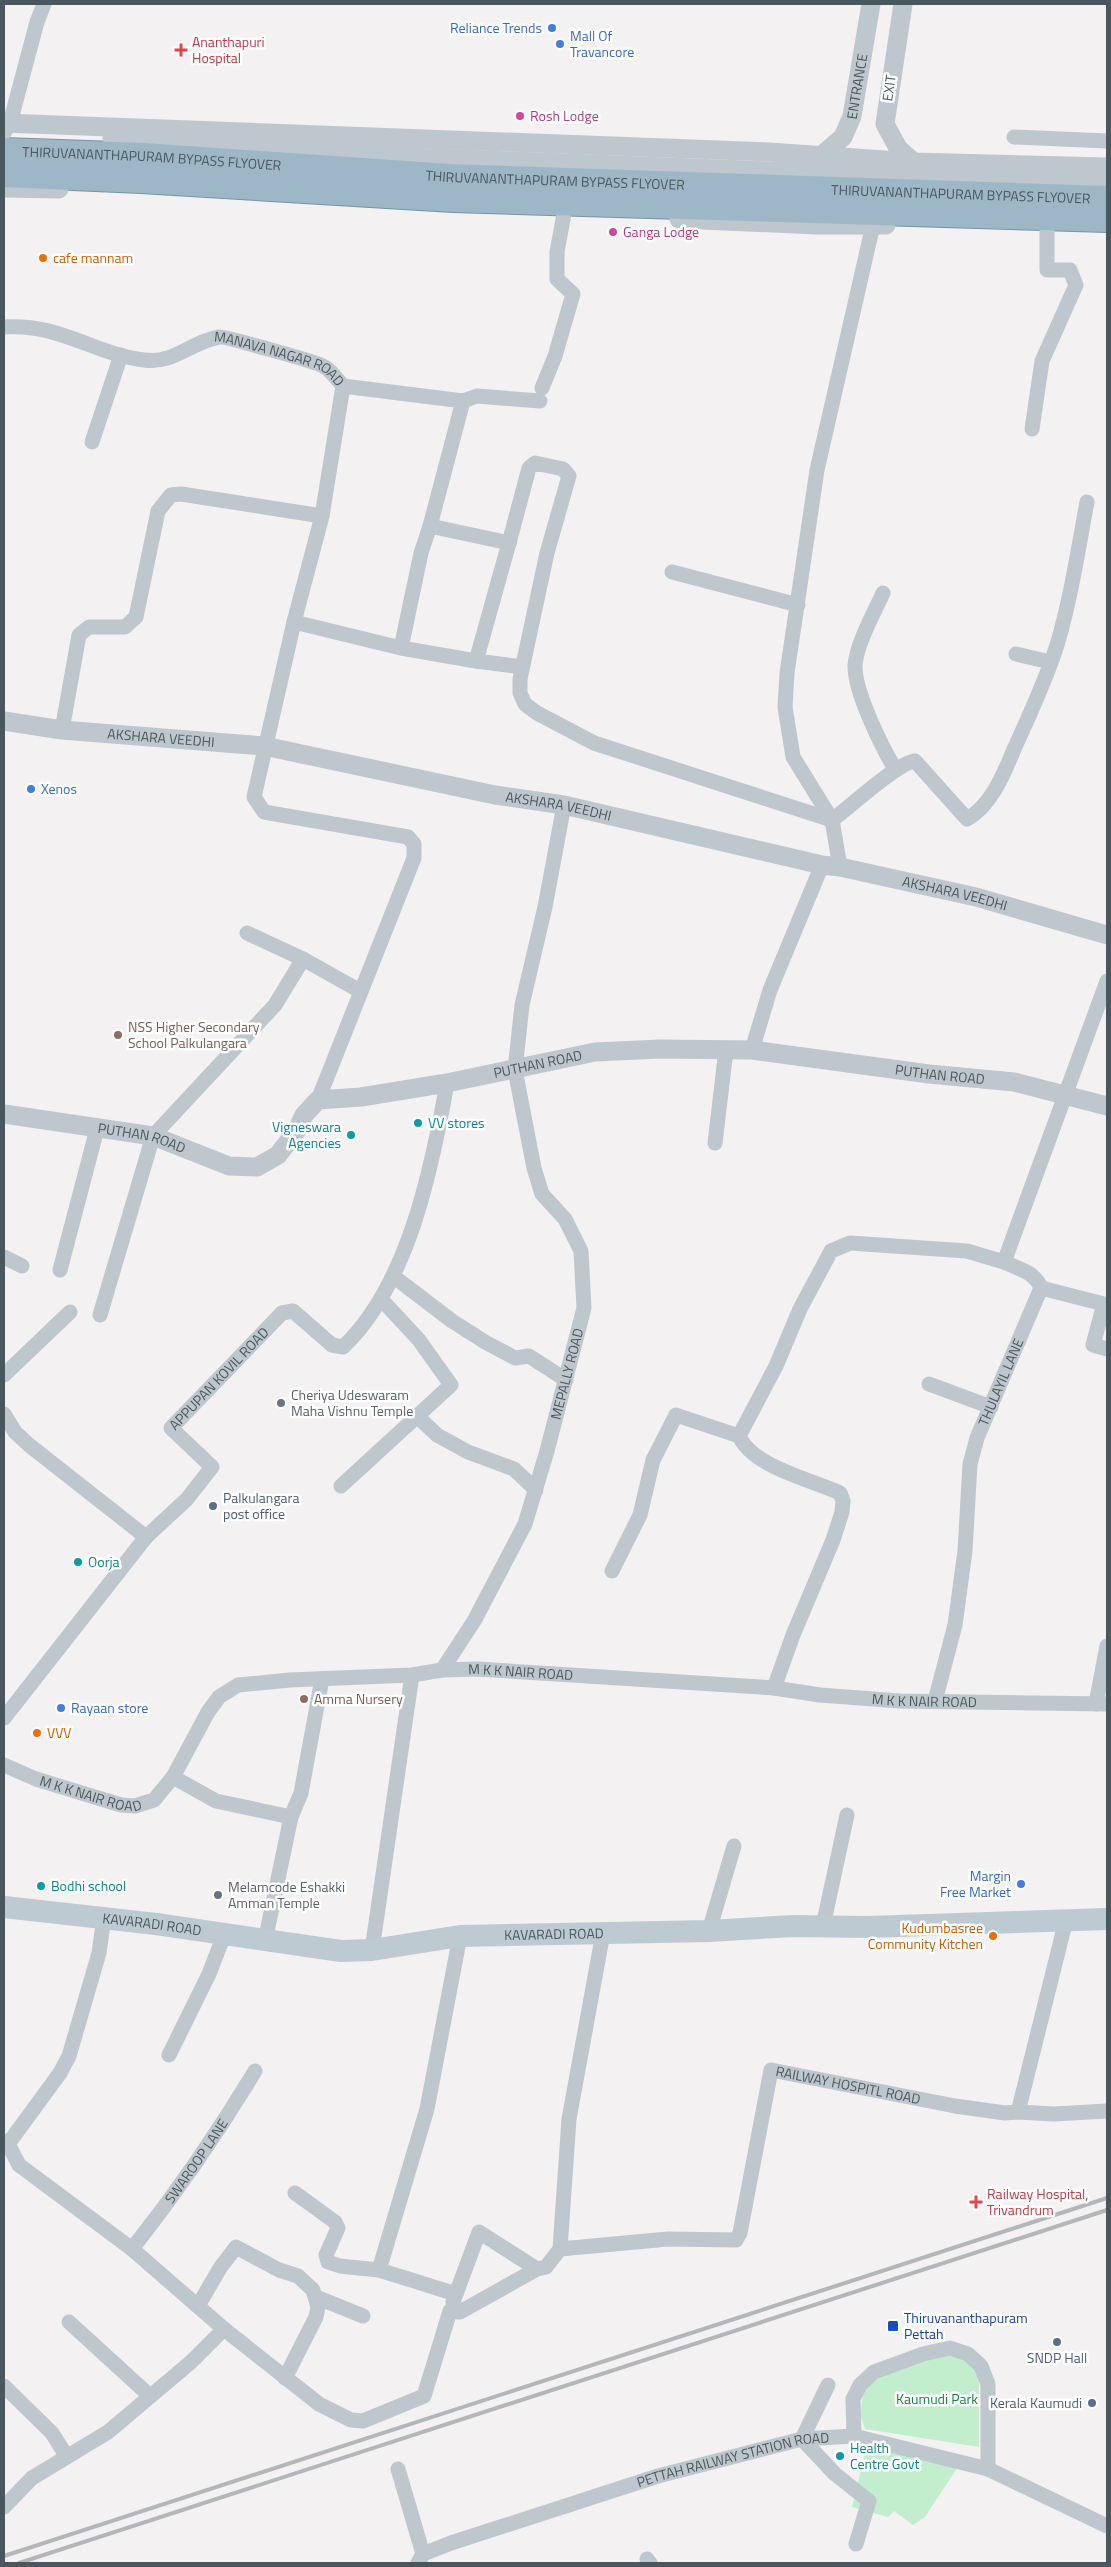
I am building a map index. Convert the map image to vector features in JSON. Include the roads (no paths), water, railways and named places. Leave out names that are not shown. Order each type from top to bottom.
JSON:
[{"type":"highway","name":"THIRUVANANTHAPURAM BYPASS FLYOVER","points":[[4,151],[144,156],[449,176],[1107,199]]},
{"type":"highway","name":"THIRUVANANTHAPURAM BYPASS FLYOVER","points":[[6,182],[142,180],[453,199],[1107,219]]},
{"type":"main road","name":"KAVARADI ROAD","points":[[4,1907],[104,1917],[341,1951],[372,1950],[460,1936],[709,1931],[793,1926],[868,1927],[1107,1919]]},
{"type":"street","points":[[44,4],[6,126],[79,125],[821,156],[914,162],[1107,167]]},
{"type":"street","name":"ENTRANCE","points":[[821,156],[843,137],[852,116],[872,4]]},
{"type":"street","name":"EXIT","points":[[903,4],[884,124],[898,148],[914,162]]},
{"type":"street","points":[[79,125],[86,134],[94,138],[399,156],[1107,184]]},
{"type":"street","points":[[1014,137],[1107,141]]},
{"type":"street","points":[[6,182],[136,191],[564,214],[817,225],[873,224],[1107,231]]},
{"type":"street","points":[[343,386],[463,401],[477,396],[541,395],[555,356],[573,294],[557,278],[557,252],[564,214]]},
{"type":"street","points":[[752,1050],[770,990],[831,866],[832,820],[793,757],[786,707],[787,673],[817,470],[873,224]]},
{"type":"street","points":[[1032,429],[1042,361],[1076,285],[1070,270],[1047,270],[1047,229]]},
{"type":"street","name":"MANAVA NAGAR ROAD","points":[[4,327],[48,329],[121,355],[144,360],[168,360],[203,342],[220,336],[323,365],[343,386],[322,516],[294,622],[264,746],[254,797],[264,812],[408,837],[414,844],[414,858],[360,990],[318,1100]]},
{"type":"street","points":[[92,442],[121,355]]},
{"type":"street","points":[[400,648],[421,553],[463,401]]},
{"type":"street","points":[[476,661],[529,468],[535,463],[563,469],[569,476],[547,553],[522,666],[520,693],[525,704],[537,713],[594,743],[832,820]]},
{"type":"street","points":[[62,730],[79,634],[88,627],[125,627],[136,617],[158,511],[171,495],[181,494],[322,516]]},
{"type":"street","points":[[832,820],[909,761],[915,761],[967,819],[975,814],[999,782],[1050,662],[1070,590],[1087,502]]},
{"type":"street","points":[[430,526],[509,543]]},
{"type":"street","points":[[672,572],[798,605]]},
{"type":"street","points":[[883,593],[863,638],[855,666],[861,691],[882,747],[895,770]]},
{"type":"street","points":[[294,622],[400,648],[476,661],[522,666]]},
{"type":"street","points":[[1016,654],[1050,662]]},
{"type":"street","name":"AKSHARA VEEDHI","points":[[4,721],[62,730],[264,746],[495,795],[564,805],[831,866],[976,896],[1107,935]]},
{"type":"street","name":"MEPALLY ROAD","points":[[442,1670],[474,1621],[525,1524],[536,1490],[584,1308],[581,1251],[565,1219],[542,1194],[534,1168],[515,1070],[522,1005],[545,907],[564,805]]},
{"type":"street","points":[[246,933],[303,959],[360,990]]},
{"type":"street","points":[[100,1315],[153,1136],[275,1005],[303,959]]},
{"type":"street","points":[[1004,1262],[1107,981]]},
{"type":"street","name":"PUTHAN ROAD","points":[[4,1114],[153,1136],[229,1166],[257,1167],[278,1155],[297,1130],[304,1115],[318,1100],[361,1097],[447,1083],[595,1052],[660,1049],[752,1050],[929,1074],[1014,1082],[1107,1106]]},
{"type":"street","points":[[714,1143],[726,1050]]},
{"type":"street","name":"APPUPAN KOVIL ROAD","points":[[4,1718],[146,1537],[187,1499],[212,1467],[171,1428],[282,1313],[293,1311],[332,1345],[343,1346],[358,1333],[393,1276],[426,1188],[447,1083]]},
{"type":"street","points":[[60,1270],[97,1129]]},
{"type":"street","points":[[739,1436],[776,1366],[800,1310],[831,1251],[850,1243],[967,1251],[1004,1262],[1030,1273],[1038,1280],[1041,1288],[1104,1304],[1093,1345],[1107,1349]]},
{"type":"street","points":[[4,1257],[22,1266]]},
{"type":"street","points":[[393,1276],[452,1321],[485,1342],[515,1358],[529,1356],[566,1380]]},
{"type":"street","name":"THULAYIL LANE","points":[[935,1700],[955,1625],[965,1551],[970,1464],[977,1438],[1041,1288]]},
{"type":"street","points":[[341,1486],[451,1386],[419,1340],[381,1298]]},
{"type":"street","points":[[4,1375],[70,1312]]},
{"type":"street","points":[[929,1384],[991,1407]]},
{"type":"street","points":[[4,1414],[15,1432],[29,1445],[146,1537]]},
{"type":"street","points":[[612,1571],[640,1515],[653,1460],[676,1415],[739,1436],[743,1444],[765,1461],[840,1493],[842,1502],[833,1540],[793,1635],[774,1688]]},
{"type":"street","points":[[417,1416],[437,1435],[468,1452],[514,1470],[536,1490]]},
{"type":"street","points":[[1102,1704],[1107,1646]]},
{"type":"street","name":"M K K NAIR ROAD","points":[[4,1765],[36,1779],[120,1805],[135,1806],[154,1800],[173,1777],[208,1712],[219,1697],[238,1685],[412,1675],[442,1670],[516,1669],[774,1688],[820,1695],[900,1701],[935,1700],[1102,1704]]},
{"type":"street","points":[[372,1950],[412,1675]]},
{"type":"street","points":[[265,1941],[291,1817],[301,1793],[322,1679]]},
{"type":"street","points":[[173,1777],[216,1801],[291,1817]]},
{"type":"street","points":[[823,1926],[847,1815]]},
{"type":"street","points":[[709,1931],[734,1846]]},
{"type":"street","points":[[104,1917],[99,1953],[69,2056],[60,2073],[6,2143],[19,2165],[132,2249],[224,2329],[285,2378],[319,2404],[351,2420],[363,2421],[424,2396],[450,2311],[479,2232],[537,2269]]},
{"type":"street","points":[[1066,1920],[1018,2112],[1054,2114],[1107,2111]]},
{"type":"street","points":[[450,2311],[460,2312],[537,2269],[546,2266],[560,2249],[569,2119],[604,1933]]},
{"type":"street","points":[[168,2055],[209,1974],[224,1935]]},
{"type":"street","points":[[379,2270],[427,2109],[460,1936]]},
{"type":"street","name":"RAILWAY HOSPITL ROAD","points":[[560,2249],[677,2239],[736,2240],[740,2233],[771,2070],[956,2106],[1005,2113],[1018,2112]]},
{"type":"street","name":"SWAROOP LANE","points":[[132,2249],[176,2194],[216,2136],[255,2071]]},
{"type":"street","points":[[295,2193],[335,2222],[338,2228],[326,2255],[328,2262],[340,2266],[379,2270],[456,2294]]},
{"type":"street","points":[[198,2306],[220,2268],[236,2247],[279,2270],[298,2276],[313,2290],[318,2307],[316,2316],[285,2378]]},
{"type":"street","points":[[316,2297],[363,2316]]},
{"type":"street","points":[[69,2322],[150,2396]]},
{"type":"street","points":[[4,2507],[32,2478],[108,2432],[191,2362],[224,2329]]},
{"type":"street","points":[[854,2436],[853,2399],[860,2385],[867,2378],[874,2372],[924,2354],[950,2348],[968,2354],[981,2366],[988,2384],[988,2469]]},
{"type":"street","points":[[4,2386],[52,2433],[68,2457]]},
{"type":"street","points":[[828,2386],[802,2439],[830,2469],[869,2501],[856,2544]]},
{"type":"street","name":"PETTAH RAILWAY STATION ROAD","points":[[420,2559],[658,2476],[802,2439],[854,2436],[988,2469],[1107,2526]]},
{"type":"street","points":[[398,2469],[420,2559]]},
{"type":"railway","points":[[4,2556],[1107,2198]]},
{"type":"railway","points":[[19,2563],[1107,2210]]},
{"type":"place","name":"Reliance Trends","points":[[552,28]]},
{"type":"place","name":"Mall Of Travancore","points":[[560,44]]},
{"type":"place","name":"Ananthapuri Hospital","points":[[181,50]]},
{"type":"place","name":"Rosh Lodge","points":[[520,116]]},
{"type":"place","name":"Ganga Lodge","points":[[613,232]]},
{"type":"place","name":"cafe mannam","points":[[43,258]]},
{"type":"place","name":"Xenos","points":[[31,789]]},
{"type":"place","name":"NSS Higher Secondary School Palkulangara","points":[[118,1035]]},
{"type":"place","name":"VV stores","points":[[418,1123]]},
{"type":"place","name":"Vigneswara Agencies","points":[[351,1135]]},
{"type":"place","name":"Cheriya Udeswaram Maha Vishnu Temple","points":[[281,1403]]},
{"type":"place","name":"Palkulangara post office","points":[[213,1506]]},
{"type":"place","name":"Oorja","points":[[78,1562]]},
{"type":"place","name":"Amma Nursery","points":[[304,1699]]},
{"type":"place","name":"Rayaan store","points":[[61,1708]]},
{"type":"place","name":"VVV","points":[[37,1733]]},
{"type":"place","name":"Margin Free Market","points":[[1021,1884]]},
{"type":"place","name":"Bodhi school","points":[[41,1886]]},
{"type":"place","name":"Melamcode Eshakki Amman Temple","points":[[218,1895]]},
{"type":"place","name":"Kudumbasree Community Kitchen","points":[[993,1936]]},
{"type":"place","name":"Railway Hospital, Trivandrum","points":[[976,2202]]},
{"type":"place","name":"Thiruvananthapuram Pettah","points":[[893,2326]]},
{"type":"place","name":"SNDP Hall","points":[[1057,2342]]},
{"type":"place","name":"Kerala Kaumudi","points":[[1092,2403]]},
{"type":"place","name":"Health Centre Govt","points":[[840,2456]]},
{"type":"park label","name":"Kaumudi Park","points":[[937,2399]]}]
